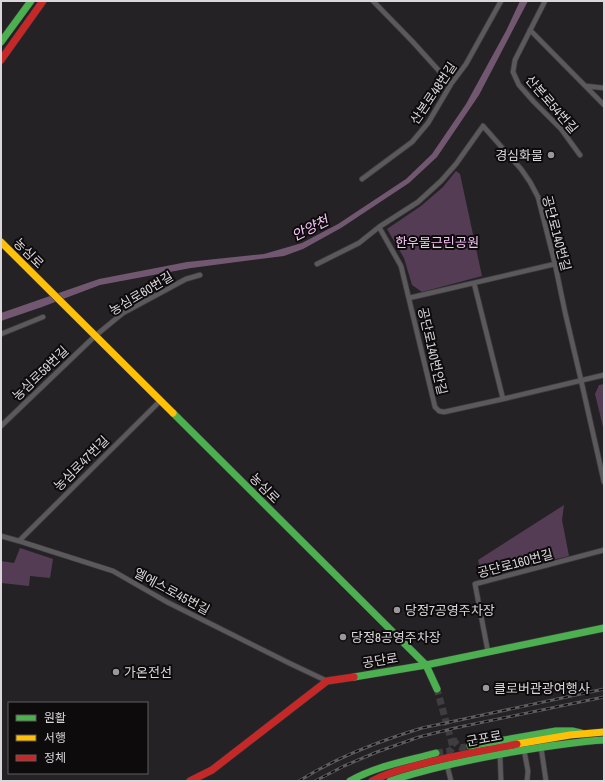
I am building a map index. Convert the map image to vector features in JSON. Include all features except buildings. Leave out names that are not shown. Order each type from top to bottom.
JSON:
[{"type":"street","points":[[1,42],[31,1]]},
{"type":"street","points":[[1,60],[43,1]]},
{"type":"street","points":[[373,1],[451,84]]},
{"type":"street","name":"산본로48번길","points":[[362,179],[412,142],[428,123],[451,84],[466,64],[500,1]]},
{"type":"street","name":"산본로54번길","points":[[545,1],[515,60],[513,72],[519,85],[561,129],[580,155]]},
{"type":"street","points":[[530,30],[604,105]]},
{"type":"street","points":[[586,86],[604,88]]},
{"type":"street","name":"공단로140번길","points":[[318,264],[359,243],[379,227],[418,202],[441,181],[456,164],[483,126],[521,169],[538,197],[555,264],[604,482]]},
{"type":"street","name":"공단로140번안길","points":[[379,227],[401,266],[435,407],[439,411],[444,412],[604,375]]},
{"type":"street","name":"농심로","points":[[1,242],[426,665],[437,689]]},
{"type":"street","points":[[409,298],[555,264]]},
{"type":"street","name":"농심로60번길","points":[[95,336],[123,313],[186,279],[200,275]]},
{"type":"street","points":[[474,283],[503,399]]},
{"type":"street","points":[[1,334],[43,318]]},
{"type":"street","name":"농심로59번길","points":[[1,426],[95,336]]},
{"type":"street","name":"농심로47번길","points":[[19,541],[160,401]]},
{"type":"street","name":"엘에스로45번길","points":[[1,536],[112,571],[167,602],[327,681]]},
{"type":"street","name":"공단로160번길","points":[[488,652],[475,584],[604,550]]},
{"type":"street","name":"공단로","points":[[190,781],[212,770],[327,681],[426,665],[604,628]]},
{"type":"street","points":[[470,746],[556,731],[584,733]]},
{"type":"street","name":"군포로","points":[[372,781],[381,776],[439,759],[539,740],[584,733],[604,732]]},
{"type":"street","name":"군포로","points":[[390,781],[408,778],[447,765],[524,750],[580,741],[604,740]]},
{"type":"street","points":[[541,747],[546,781]]},
{"type":"street","points":[[524,750],[528,771],[527,781]]},
{"type":"street","points":[[350,781],[362,774],[376,769],[436,753]]},
{"type":"street","points":[[500,755],[501,781]]},
{"type":"street","points":[[447,765],[451,781]]},
{"type":"green space","name":"한우물근린공원","points":[[456,171],[460,174],[482,276],[422,292],[412,285],[404,258],[387,229],[421,206],[443,187]]},
{"type":"green space","points":[[604,384],[603,427],[595,394],[599,385]]},
{"type":"green space","points":[[564,505],[562,520],[569,556],[482,577],[478,560]]},
{"type":"green space","points":[[20,548],[53,559],[50,578],[30,576],[29,586],[1,583],[1,561],[14,563]]},
{"type":"shaded area","points":[[520,1],[528,1],[479,95],[437,157],[409,183],[341,228],[303,249],[284,256],[191,268],[100,285],[1,321],[1,313],[99,279],[187,262],[264,254],[302,243],[338,224],[406,179],[432,154],[466,104],[506,31]]},
{"type":"tunnel","points":[[436,753],[450,751],[453,747],[437,689]]},
{"type":"tunnel","points":[[453,739],[460,747],[470,746]]},
{"type":"railway","points":[[299,781],[328,764],[359,750],[422,728],[604,689]]},
{"type":"railway","points":[[315,781],[344,766],[377,752],[419,737],[604,697]]},
{"type":"traffic: fast","points":[[1,42],[31,1]]},
{"type":"traffic: fast","points":[[173,413],[426,665],[437,689]]},
{"type":"traffic: fast","points":[[354,677],[426,665],[604,628]]},
{"type":"traffic: fast","points":[[470,746],[556,731],[572,731],[581,733]]},
{"type":"traffic: fast","points":[[390,781],[459,762],[578,742],[604,740]]},
{"type":"traffic: fast","points":[[350,781],[370,771],[436,753]]},
{"type":"traffic: slow","points":[[1,242],[173,413]]},
{"type":"traffic: slow","points":[[517,744],[570,735],[604,732]]},
{"type":"traffic: jam","points":[[1,60],[43,1]]},
{"type":"traffic: jam","points":[[190,781],[212,770],[327,681],[354,677]]},
{"type":"traffic: jam","points":[[372,781],[395,772],[430,762],[517,744]]},
{"type":"place","name":"경심화물","points":[[551,155]]},
{"type":"place","name":"당정7공영주차장","points":[[397,610]]},
{"type":"place","name":"당정8공영주차장","points":[[343,637]]},
{"type":"place","name":"가온전선","points":[[116,672]]},
{"type":"place","name":"클로버관광여행사","points":[[486,688]]},
{"type":"water label","name":"안양천","points":[[310,228]]}]
